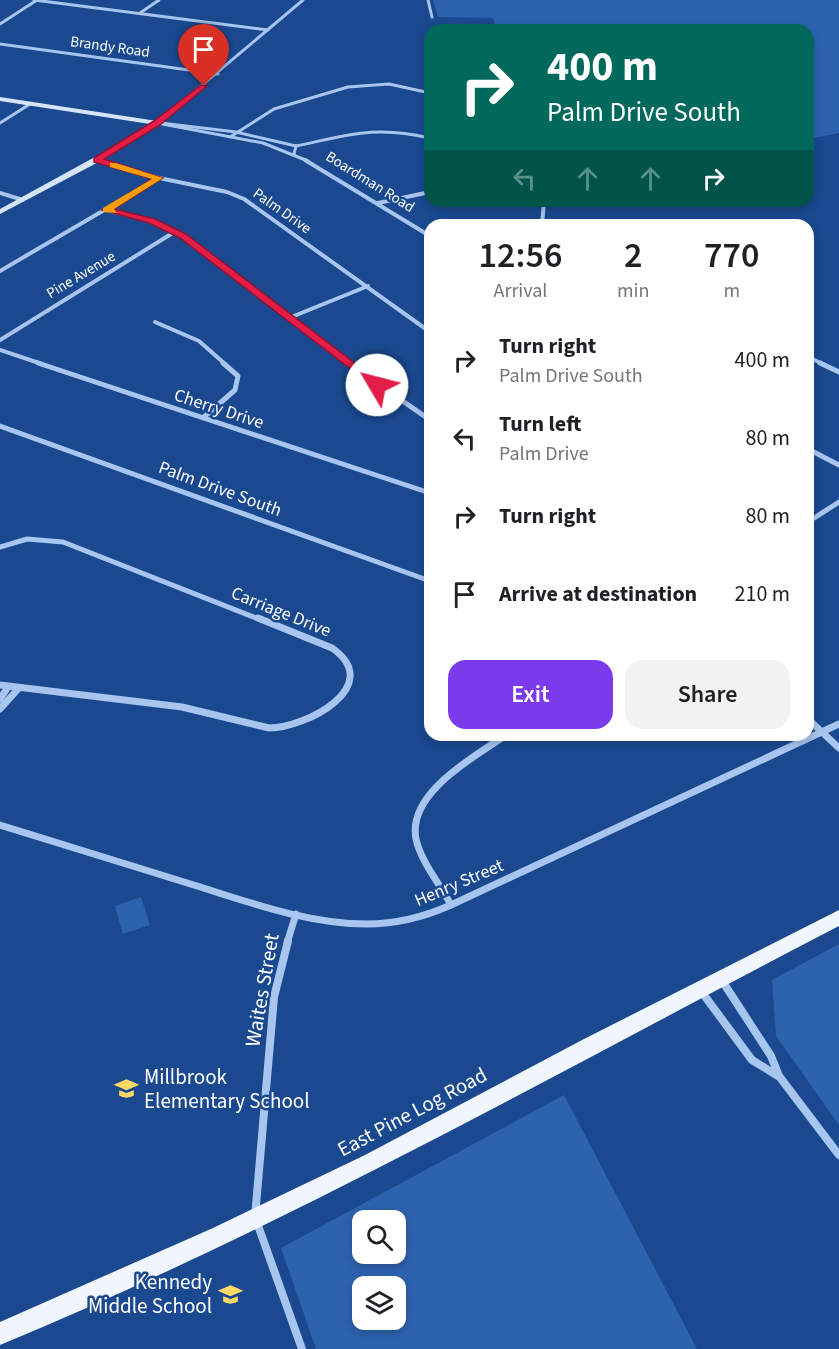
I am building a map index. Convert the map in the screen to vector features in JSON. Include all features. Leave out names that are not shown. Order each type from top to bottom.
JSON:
[{"type":"main road","name":"East Pine Log Road","points":[[0,1334],[221,1236],[255,1217],[372,1162],[839,917]]},
{"type":"street","points":[[0,24],[35,0],[268,30]]},
{"type":"street","points":[[139,14],[159,0]]},
{"type":"street","points":[[0,212],[97,160],[157,123],[218,74],[303,0]]},
{"type":"street","points":[[428,0],[432,17]]},
{"type":"street","name":"Brandy Road","points":[[0,44],[218,74]]},
{"type":"street","points":[[229,137],[274,109],[352,86],[389,84],[424,92]]},
{"type":"street","name":"Boardman Road","points":[[0,99],[157,123],[236,132],[296,146]]},
{"type":"street","points":[[0,123],[30,104]]},
{"type":"street","name":"Boardman Road","points":[[157,123],[263,143],[294,154],[424,232]]},
{"type":"street","points":[[294,154],[296,146],[372,130],[393,130],[424,137]]},
{"type":"street","name":"Palm Drive","points":[[97,160],[159,178],[227,192],[244,199],[424,328]]},
{"type":"street","points":[[0,271],[159,178]]},
{"type":"street","points":[[0,193],[23,200]]},
{"type":"street","points":[[378,203],[424,193]]},
{"type":"street","points":[[106,210],[141,218],[176,231],[377,385],[424,416]]},
{"type":"street","name":"Pine Avenue","points":[[0,340],[176,231]]},
{"type":"street","points":[[289,318],[368,286]]},
{"type":"street","points":[[156,322],[199,341],[238,376],[235,390],[204,417]]},
{"type":"street","name":"Cherry Drive","points":[[0,350],[424,491]]},
{"type":"street","points":[[814,360],[839,372]]},
{"type":"street","name":"Palm Drive South","points":[[0,426],[424,579]]},
{"type":"street","points":[[814,451],[839,465]]},
{"type":"street","points":[[814,518],[839,502]]},
{"type":"street","name":"Carriage Drive","points":[[0,547],[15,540],[39,537],[73,545],[332,648],[343,657],[351,673],[350,685],[343,696],[305,721],[284,728],[259,726],[182,707],[18,689],[0,685]]},
{"type":"street","points":[[0,699],[8,687]]},
{"type":"street","points":[[0,709],[18,689]]},
{"type":"street","name":"Henry Street","points":[[814,736],[839,724]]},
{"type":"street","points":[[814,725],[839,748]]},
{"type":"street","points":[[452,905],[416,837],[419,810],[441,781],[498,741]]},
{"type":"street","name":"Henry Street","points":[[0,825],[296,914],[381,924],[413,919],[452,905],[803,741]]},
{"type":"street","name":"Waites Street","points":[[255,1217],[274,997],[285,946],[296,914]]},
{"type":"street","points":[[721,979],[771,1056],[779,1076],[839,1155]]},
{"type":"street","points":[[700,989],[752,1060],[779,1076]]},
{"type":"street","points":[[255,1217],[302,1349]]},
{"type":"shaded area","points":[[433,0],[839,0],[839,133],[814,138],[814,24],[495,24],[493,18],[438,17]]},
{"type":"shaded area","points":[[141,897],[150,925],[123,934],[115,906]]},
{"type":"shaded area","points":[[839,944],[839,1125],[776,1036],[772,980]]},
{"type":"shaded area","points":[[564,1095],[697,1349],[316,1349],[281,1248]]},
{"type":"slow traffic","points":[[113,165],[159,178],[106,210],[114,211]]},
{"type":"place","name":"Millbrook Elementary School","points":[[126,1089]]},
{"type":"place","name":"Kennedy Middle School","points":[[230,1294]]},
{"type":"route","points":[[204,86],[157,123],[97,160],[159,178],[106,210],[152,221],[183,236],[377,385]]}]
